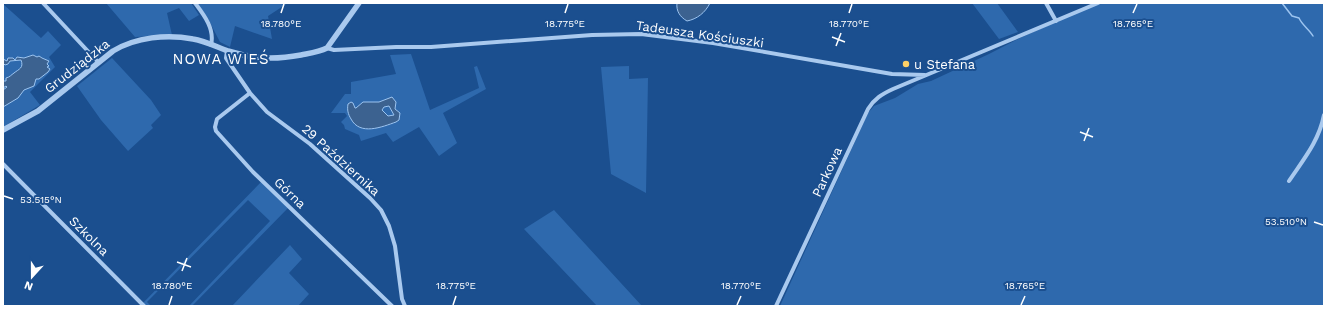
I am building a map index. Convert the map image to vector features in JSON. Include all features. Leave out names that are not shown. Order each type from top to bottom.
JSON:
[{"type":"street","points":[[43,3],[98,62]]},
{"type":"street","points":[[195,3],[205,16],[211,32],[211,45]]},
{"type":"street","points":[[327,48],[359,3]]},
{"type":"street","points":[[1046,3],[1056,21]]},
{"type":"street","name":"Parkowa","points":[[776,306],[873,101],[881,94],[893,88],[1056,21],[1085,5],[1098,3]]},
{"type":"street","name":"Tadeusza Kościuszki","points":[[327,48],[334,50],[431,47],[592,35],[641,34],[713,43],[892,74],[925,75]]},
{"type":"street","name":"Grudziądzka","points":[[3,130],[38,111],[98,62],[122,46],[142,39],[172,37],[194,39],[227,51],[258,58],[281,59],[319,52],[327,48]]},
{"type":"street","name":"29 Października","points":[[227,51],[226,58],[250,93],[267,112],[310,144],[370,198],[381,210],[390,226],[395,246],[402,299],[405,306]]},
{"type":"street","name":"Górna","points":[[250,93],[217,119],[215,127],[216,131],[254,172],[392,306]]},
{"type":"street","points":[[1289,181],[1318,138],[1324,115]]},
{"type":"street","name":"Szkolna","points":[[3,164],[144,306]]},
{"type":"shaded area","points":[[106,3],[191,3],[199,15],[189,21],[179,8],[167,13],[172,35],[135,37]]},
{"type":"shaded area","points":[[197,3],[288,3],[268,16],[272,39],[235,26],[230,47],[220,42],[207,17]]},
{"type":"shaded area","points":[[677,3],[710,3],[706,10],[700,15],[687,21],[679,14]]},
{"type":"shaded area","points":[[972,3],[997,3],[1018,32],[999,39]]},
{"type":"shaded area","points":[[1099,3],[1324,3],[1324,306],[780,306],[868,113],[874,106],[895,98],[918,84],[931,81],[1022,37]]},
{"type":"shaded area","points":[[3,4],[41,38],[48,31],[61,45],[49,57],[55,67],[30,92],[40,105],[3,127]]},
{"type":"shaded area","points":[[411,54],[430,110],[479,88],[474,67],[477,66],[486,89],[443,113],[457,143],[439,156],[419,127],[393,142],[386,133],[361,141],[359,135],[345,129],[341,122],[347,116],[345,113],[331,113],[345,94],[351,94],[351,82],[396,74],[390,55]]},
{"type":"shaded area","points":[[33,55],[49,61],[47,64],[49,66],[47,67],[50,69],[39,79],[36,79],[34,86],[24,90],[18,98],[3,107],[3,90],[7,87],[6,86],[3,88],[3,81],[6,81],[6,78],[19,69],[22,65],[21,60],[10,61],[5,65],[3,63],[3,59],[7,61],[8,58],[13,58],[15,60],[17,57],[24,58]]},
{"type":"shaded area","points":[[112,58],[151,100],[161,115],[151,125],[153,128],[128,151],[101,120],[77,86]]},
{"type":"shaded area","points":[[629,66],[629,79],[648,78],[646,193],[611,174],[601,67]]},
{"type":"shaded area","points":[[392,97],[396,102],[395,109],[400,113],[399,120],[378,128],[366,129],[355,124],[348,114],[348,104],[351,102],[356,108],[363,102],[379,102]],"holes":[[[389,106],[394,115],[388,116],[382,110],[384,107]]]},
{"type":"shaded area","points":[[261,182],[288,208],[192,306],[189,306],[270,221],[248,200],[147,302],[151,306],[146,306],[143,303]]},
{"type":"shaded area","points":[[554,210],[642,306],[597,306],[524,229]]},
{"type":"shaded area","points":[[290,245],[302,259],[289,273],[309,294],[298,306],[232,306]]},
{"type":"waterway","points":[[1282,3],[1292,16],[1299,18],[1313,36]]},
{"type":"place","name":"u Stefana","points":[[906,64]]},
{"type":"district","name":"NOWA WIEŚ","points":[[221,59]]}]
